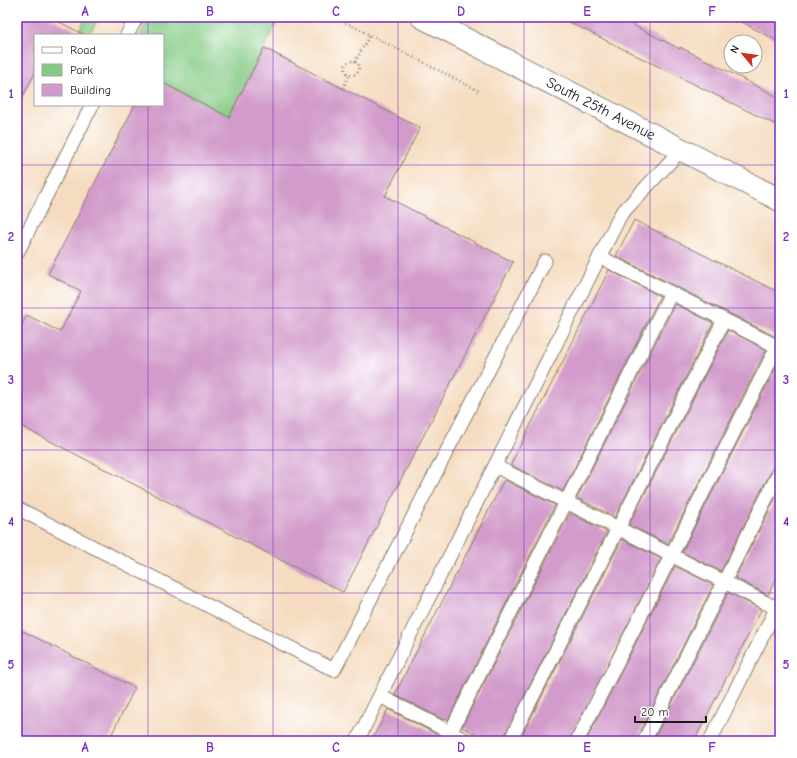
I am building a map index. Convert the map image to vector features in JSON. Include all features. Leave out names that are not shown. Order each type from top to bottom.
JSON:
[{"type":"main road","name":"South 25th Avenue","points":[[422,17],[780,200]]},
{"type":"lane","points":[[128,34],[136,17]]},
{"type":"lane","points":[[17,253],[91,106]]},
{"type":"lane","points":[[358,741],[621,214],[682,149]]},
{"type":"lane","points":[[577,741],[778,348],[600,257]]},
{"type":"lane","points":[[17,508],[334,670],[545,261]]},
{"type":"lane","points":[[448,737],[671,293]]},
{"type":"lane","points":[[510,741],[724,320]]},
{"type":"lane","points":[[495,466],[724,582],[778,604],[710,741]]},
{"type":"lane","points":[[644,741],[780,471]]},
{"type":"lane","points":[[380,696],[448,737],[467,741]]},
{"type":"path","points":[[335,17],[479,91]]},
{"type":"path","points":[[355,62],[370,35]]},
{"type":"path","points":[[351,62],[355,62],[359,67],[358,71],[355,74],[350,74],[345,70],[346,65],[351,62]]},
{"type":"path","points":[[343,88],[350,74]]},
{"type":"green space","points":[[86,17],[99,17],[93,28],[87,34],[79,31]]},
{"type":"green space","points":[[149,17],[280,17],[229,117],[164,84],[164,34],[140,34]]},
{"type":"building","points":[[17,17],[49,17],[83,34],[34,34],[34,75],[17,108]]},
{"type":"building","points":[[559,17],[617,17],[680,49],[680,47],[723,69],[723,74],[733,74],[780,98],[780,127]]},
{"type":"building","points":[[732,17],[780,17],[780,42]]},
{"type":"building","points":[[264,48],[420,128],[385,196],[513,262],[343,592],[17,424],[17,334],[27,315],[60,332],[81,291],[48,274],[134,106],[164,106],[164,84],[229,117]]},
{"type":"building","points":[[634,220],[780,293],[780,339],[616,256]]},
{"type":"building","points":[[609,270],[660,296],[563,491],[511,465]]},
{"type":"building","points":[[675,304],[713,323],[615,517],[577,498]]},
{"type":"building","points":[[728,330],[766,350],[668,544],[629,525]]},
{"type":"building","points":[[780,359],[780,463],[773,467],[721,571],[682,552]]},
{"type":"building","points":[[504,480],[555,505],[448,720],[446,718],[444,720],[395,694]]},
{"type":"building","points":[[780,489],[780,571],[768,595],[735,578]]},
{"type":"building","points":[[570,513],[607,532],[502,741],[490,741],[462,727]]},
{"type":"building","points":[[622,539],[661,559],[569,741],[519,741]]},
{"type":"building","points":[[675,566],[713,585],[636,741],[586,741]]},
{"type":"building","points":[[728,593],[761,609],[760,612],[694,741],[653,741]]},
{"type":"building","points":[[17,628],[135,688],[108,741],[17,741]]},
{"type":"building","points":[[388,709],[436,734],[432,741],[371,741]]}]
